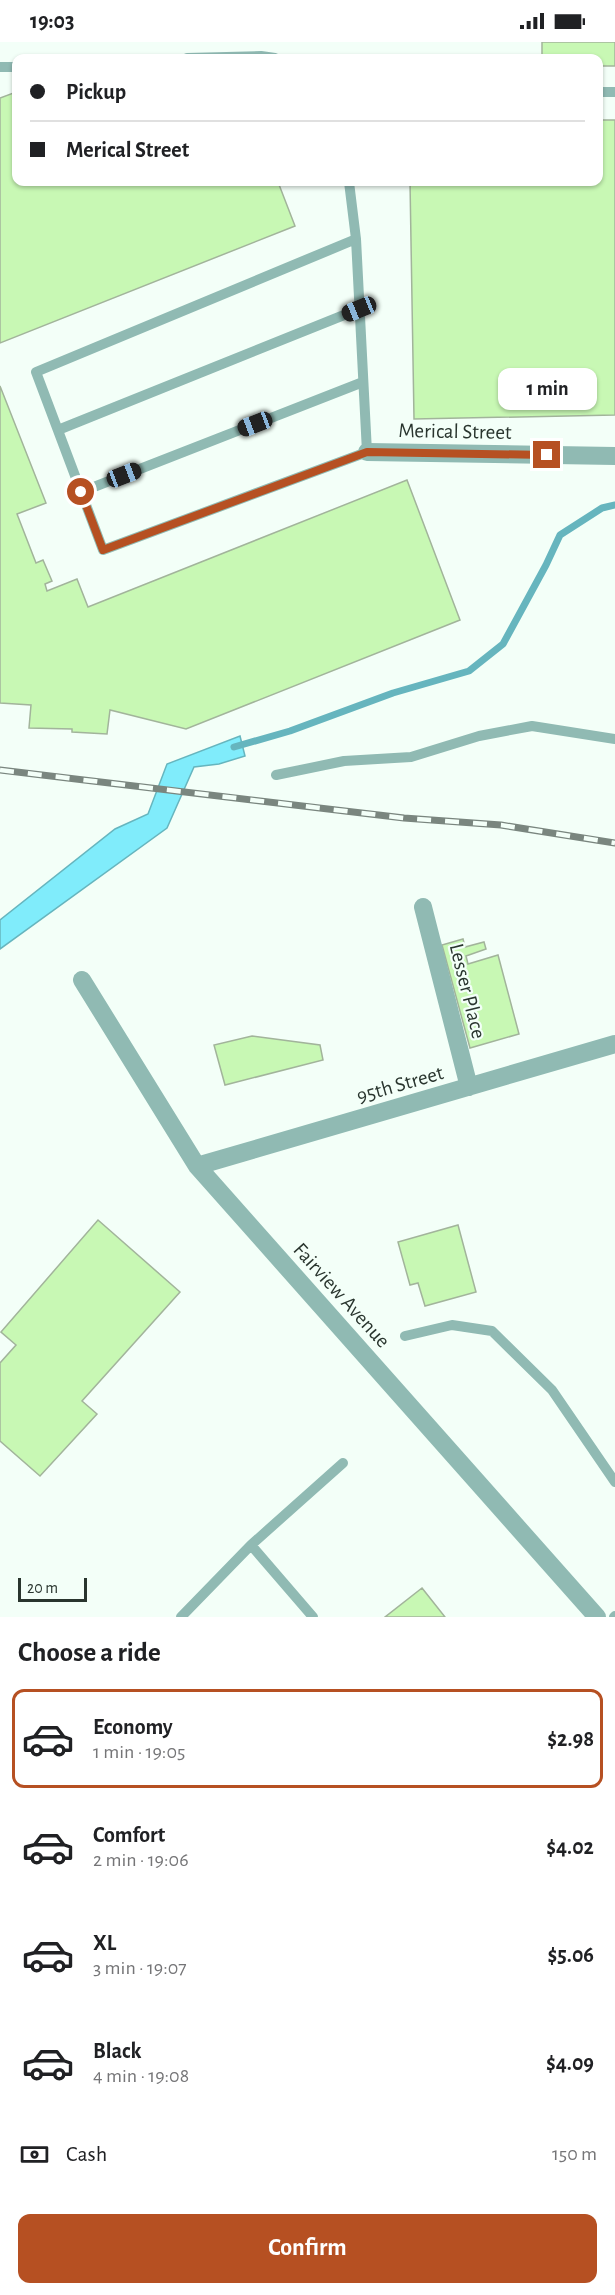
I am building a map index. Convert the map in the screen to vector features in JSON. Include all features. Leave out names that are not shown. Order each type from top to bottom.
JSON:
[{"type":"street","name":"Merical Street","points":[[367,452],[615,456]]},
{"type":"street","name":"Lesser Place","points":[[423,907],[469,1087]]},
{"type":"street","name":"Fairview Avenue","points":[[82,980],[197,1166],[597,1617]]},
{"type":"street","name":"95th Street","points":[[197,1166],[615,1044]]},
{"type":"lane","points":[[349,186],[356,239],[367,452],[103,550],[36,372],[356,239]]},
{"type":"lane","points":[[58,430],[359,309]]},
{"type":"lane","points":[[81,492],[363,382]]},
{"type":"lane","points":[[276,775],[344,761],[411,757],[479,736],[532,726],[615,739]]},
{"type":"lane","points":[[405,1336],[452,1326],[492,1331],[552,1390],[615,1482]]},
{"type":"lane","points":[[181,1617],[251,1545],[343,1463]]},
{"type":"lane","points":[[251,1545],[313,1617]]},
{"type":"water","points":[[240,736],[245,756],[219,764],[194,767],[167,828],[0,949],[0,920],[115,829],[148,814],[167,764]]},
{"type":"building","points":[[542,42],[615,42],[615,66],[603,66],[603,54],[542,54]]},
{"type":"building","points":[[12,94],[12,186],[280,186],[295,226],[0,343],[0,98]]},
{"type":"building","points":[[603,120],[615,120],[615,415],[414,419],[410,186],[603,186]]},
{"type":"building","points":[[0,386],[46,503],[17,514],[36,563],[43,560],[52,581],[45,584],[47,591],[77,579],[88,607],[407,480],[460,620],[186,729],[110,710],[107,734],[72,732],[72,729],[29,728],[31,705],[0,703]]},
{"type":"building","points":[[463,939],[465,947],[484,942],[486,949],[466,956],[468,964],[498,955],[519,1034],[470,1048],[442,945]]},
{"type":"building","points":[[252,1036],[320,1045],[323,1060],[225,1085],[214,1045]]},
{"type":"building","points":[[98,1220],[180,1292],[82,1401],[97,1414],[40,1476],[0,1441],[0,1363],[16,1345],[1,1332]]},
{"type":"building","points":[[458,1225],[476,1292],[425,1306],[418,1283],[410,1285],[398,1242]]},
{"type":"building","points":[[422,1588],[445,1617],[385,1617]]},
{"type":"waterway","points":[[234,747],[290,731],[393,693],[469,671],[503,644],[560,535],[602,508],[615,505]]},
{"type":"railway","points":[[0,770],[404,818],[501,825],[615,843]]},
{"type":"route","points":[[81,492],[103,550],[367,452],[547,455]]}]
